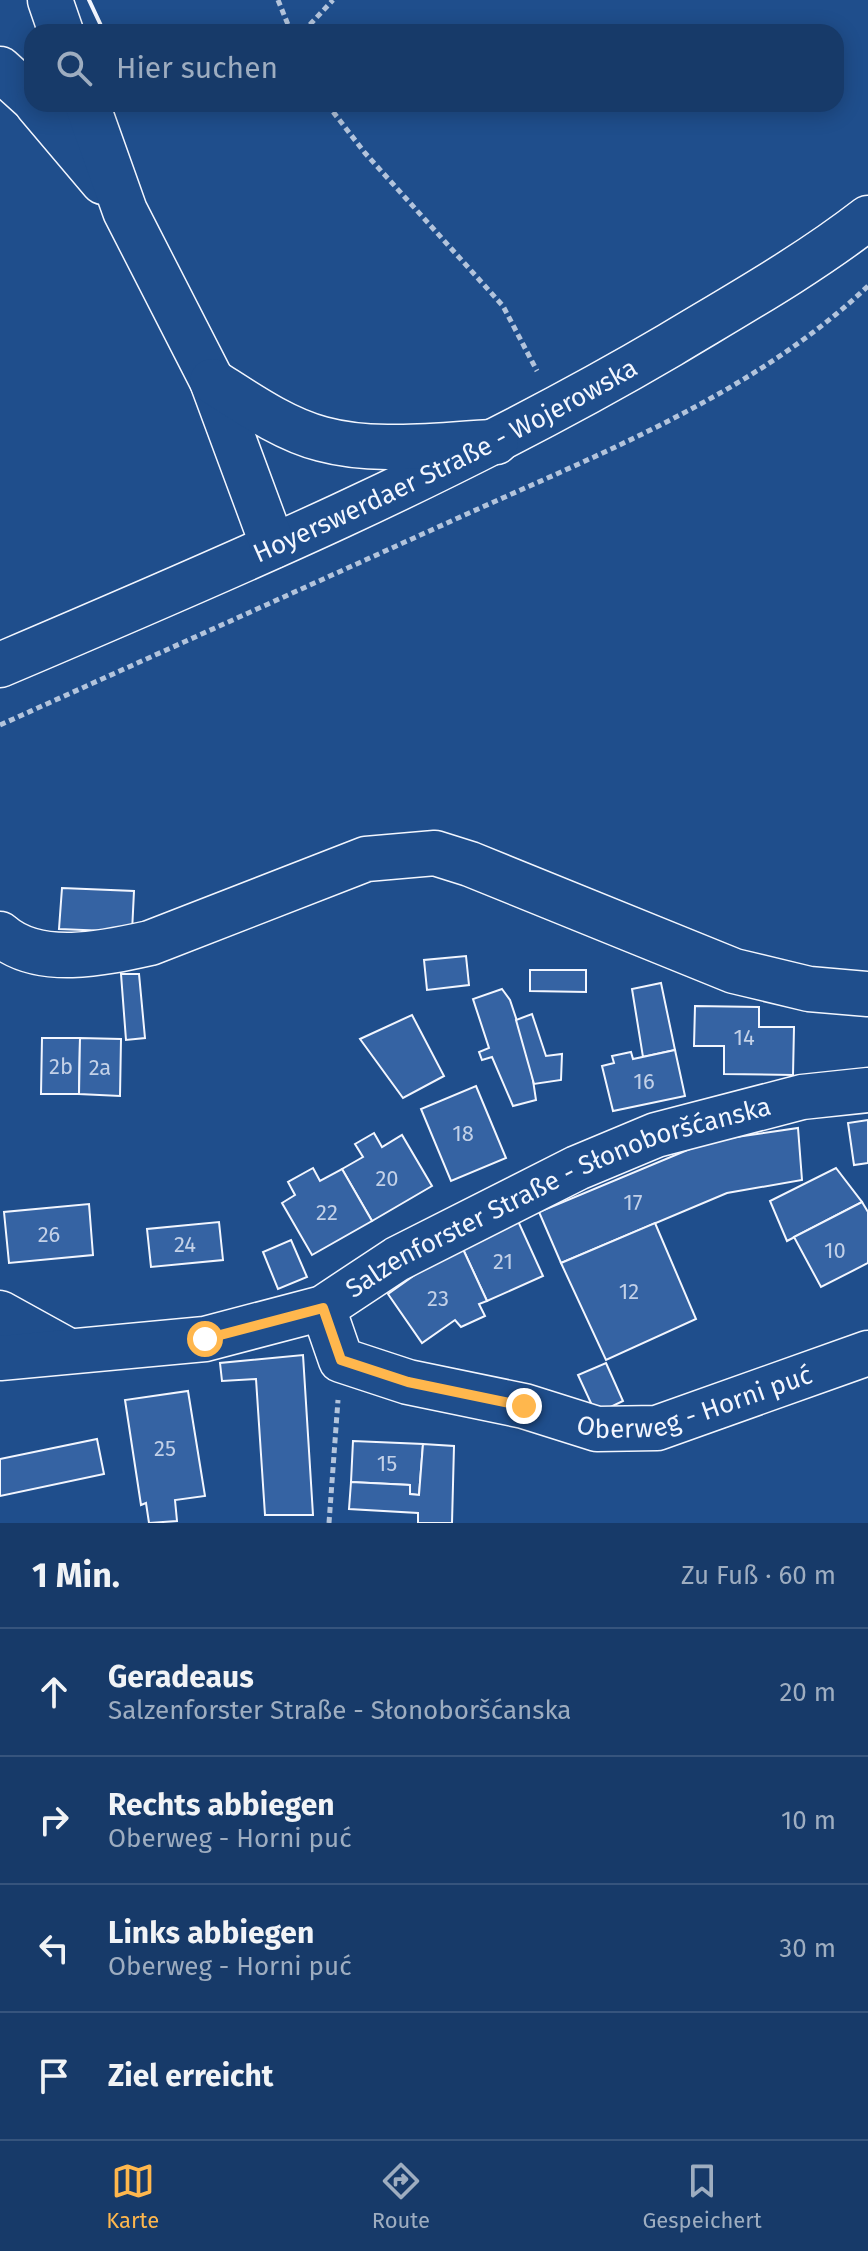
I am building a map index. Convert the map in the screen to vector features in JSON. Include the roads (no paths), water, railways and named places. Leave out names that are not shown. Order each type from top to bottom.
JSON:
[{"type":"main road","points":[[50,0],[58,24]]},
{"type":"main road","points":[[0,69],[24,91]]},
{"type":"main road","points":[[44,112],[125,211]]},
{"type":"main road","points":[[90,112],[125,211],[212,381],[273,546]]},
{"type":"main road","name":"Hoyerswerdaer Straße - Wojerowska","points":[[0,665],[273,546],[496,442],[558,410],[815,259],[868,218]]},
{"type":"main road","points":[[212,381],[261,412],[319,439],[366,447],[496,442]]},
{"type":"main road","points":[[0,934],[27,948],[87,955],[150,943],[366,859],[435,853],[470,864],[734,971],[809,989],[868,994]]},
{"type":"main road","name":"Salzenforster Straße - Słonoboršćanska","points":[[0,1358],[205,1339],[323,1308],[397,1259],[577,1168],[656,1135],[802,1097],[868,1090]]},
{"type":"main road","name":"Oberweg - Horni puć","points":[[323,1308],[341,1360],[408,1382],[524,1406],[597,1429],[657,1428],[868,1353]]},
{"type":"main road","points":[[0,1313],[12,1316],[67,1350]]}]
